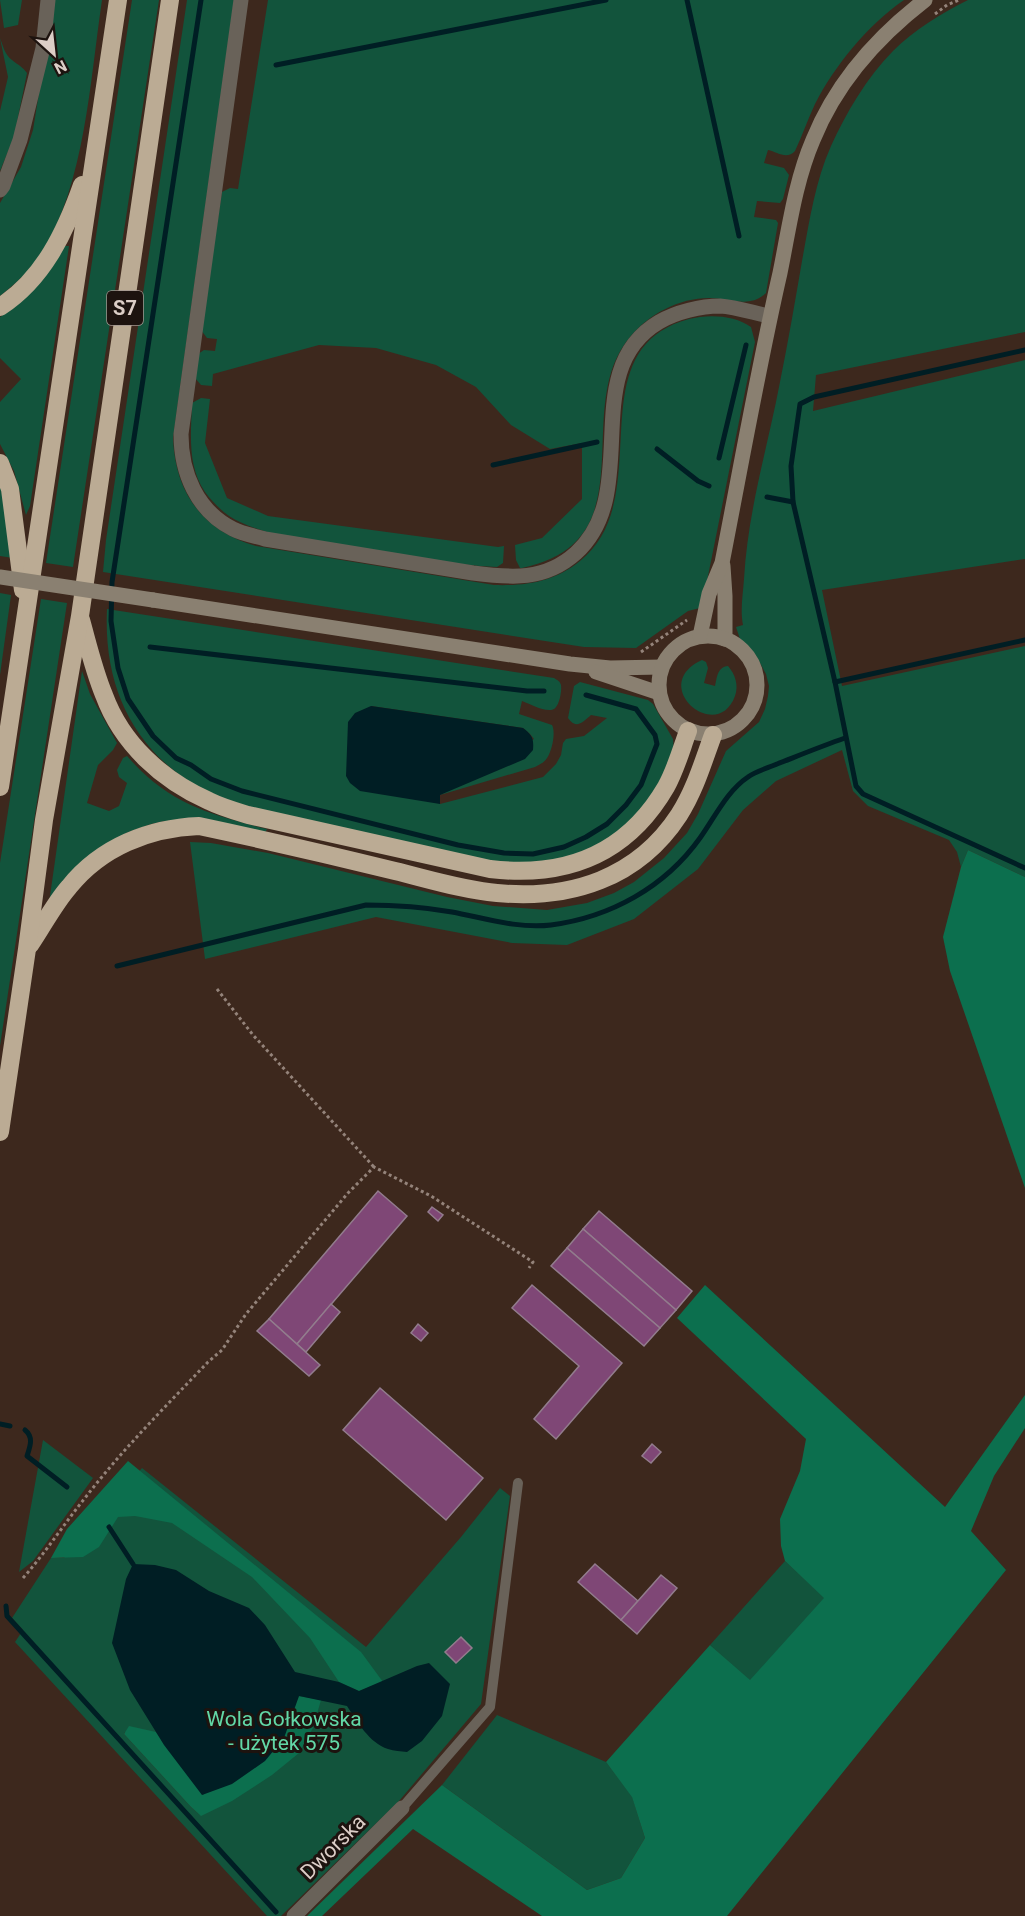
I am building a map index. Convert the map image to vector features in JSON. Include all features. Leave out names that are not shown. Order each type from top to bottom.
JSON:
[{"type":"highway","points":[[0,787],[118,0]]},
{"type":"highway","name":"S7","points":[[0,1132],[44,820],[80,616],[170,0]]},
{"type":"highway","points":[[0,307],[22,290],[43,268],[74,208],[96,147]]},
{"type":"highway","points":[[0,463],[10,489],[26,615]]},
{"type":"highway","points":[[80,616],[104,696],[120,728],[149,763],[188,791],[210,802],[248,815],[490,869],[515,872],[542,871],[570,866],[593,857],[625,838],[648,814],[666,786],[688,731]]},
{"type":"highway","points":[[27,949],[68,887],[104,854],[133,839],[166,829],[199,826],[495,893],[524,895],[552,893],[588,886],[634,863],[668,831],[693,789],[712,735]]},
{"type":"street","points":[[0,190],[20,140],[43,48],[48,0]]},
{"type":"street","points":[[242,0],[184,411],[181,452],[188,479],[198,498],[209,511],[233,529],[266,539],[473,573],[527,577],[545,572],[571,558],[592,536],[599,524],[608,497],[612,413],[616,387],[628,354],[642,335],[669,317],[704,308],[721,306],[770,316]]},
{"type":"street","points":[[700,636],[709,594],[722,563],[788,227],[812,141],[834,99],[860,60],[900,19],[925,0]]},
{"type":"street","points":[[722,563],[725,639]]},
{"type":"street","points":[[0,578],[570,664],[610,668],[662,667]]},
{"type":"street","points":[[707,636],[725,639],[741,648],[752,663],[757,689],[753,706],[742,721],[728,730],[712,735],[688,731],[664,709],[658,685],[662,667],[676,648],[690,639],[707,636]]},
{"type":"street","points":[[570,664],[659,693]]},
{"type":"street","name":"Dworska","points":[[294,1916],[402,1808]]},
{"type":"lane","points":[[402,1808],[490,1707],[518,1483]]},
{"type":"path","points":[[931,17],[959,0]]},
{"type":"path","points":[[636,654],[684,621],[694,620]]},
{"type":"path","points":[[217,989],[253,1035],[374,1167],[441,1202],[533,1262],[530,1268]]},
{"type":"path","points":[[24,1578],[105,1473],[222,1350],[246,1314],[348,1193],[374,1167]]},
{"type":"green space","points":[[0,0],[22,0],[18,25],[4,28]]},
{"type":"green space","points":[[54,0],[102,0],[84,131],[68,195],[42,253],[17,282],[0,296],[0,203],[21,167],[33,130]]},
{"type":"green space","points":[[132,0],[159,0],[73,567],[46,563]]},
{"type":"green space","points":[[187,0],[234,0],[173,438],[179,476],[195,507],[221,531],[256,546],[494,585],[517,585],[550,578],[580,561],[603,533],[615,501],[625,392],[635,361],[655,336],[689,319],[704,316],[729,318],[751,327],[755,342],[700,608],[688,611],[636,648],[584,647],[103,572]]},
{"type":"green space","points":[[268,0],[904,0],[878,21],[842,61],[815,104],[795,151],[789,155],[782,155],[768,150],[764,163],[784,168],[789,175],[780,203],[757,201],[754,217],[776,220],[778,223],[766,293],[760,298],[746,302],[709,298],[676,304],[646,321],[630,337],[613,366],[606,400],[602,469],[597,502],[585,531],[561,553],[520,568],[516,560],[515,545],[542,538],[582,499],[582,443],[550,449],[511,425],[476,387],[436,365],[376,348],[319,345],[213,374],[212,386],[201,385],[195,378],[198,354],[204,350],[215,351],[217,339],[207,338],[201,330],[222,192],[230,188],[238,189]]},
{"type":"green space","points":[[968,0],[1025,0],[1025,332],[816,375],[813,411],[1025,360],[1025,559],[822,590],[842,686],[1025,646],[1025,877],[968,850],[961,867],[957,852],[949,840],[868,806],[853,791],[842,750],[776,781],[743,810],[698,869],[634,919],[567,945],[512,943],[376,917],[205,959],[190,842],[211,843],[268,853],[493,906],[547,910],[587,903],[614,893],[634,882],[664,858],[687,833],[726,751],[759,722],[768,696],[769,686],[766,674],[755,654],[740,639],[736,627],[743,625],[742,608],[749,529],[783,367],[810,217],[825,160],[850,108],[883,61],[919,29]]},
{"type":"green space","points":[[0,38],[8,56],[27,73],[14,137],[0,171],[0,111],[8,77]]},
{"type":"green space","points":[[65,246],[69,246],[30,506],[26,515],[14,471],[0,444],[0,402],[21,379],[0,358],[0,317],[37,285]]},
{"type":"green space","points":[[201,398],[210,399],[205,443],[227,498],[268,516],[504,546],[503,563],[497,567],[463,564],[315,542],[254,528],[235,519],[221,509],[205,492],[195,471],[191,449],[192,403]]},
{"type":"green space","points":[[0,482],[13,558],[0,556]]},
{"type":"green space","points":[[0,593],[11,595],[0,675]]},
{"type":"green space","points":[[41,599],[67,603],[0,1046],[0,863]]},
{"type":"green space","points":[[107,609],[554,678],[559,682],[560,696],[554,709],[536,707],[522,701],[519,714],[552,725],[553,742],[545,761],[535,767],[440,795],[534,739],[523,728],[371,706],[440,804],[543,777],[556,764],[566,739],[584,736],[607,718],[591,715],[582,722],[574,724],[568,718],[574,686],[580,682],[648,700],[653,704],[673,739],[674,751],[653,795],[621,831],[573,858],[535,865],[494,862],[251,807],[226,800],[186,779],[163,761],[145,741],[130,719],[111,667],[107,639]]},
{"type":"green space","points":[[702,660],[706,662],[708,668],[704,683],[715,686],[720,671],[728,666],[736,680],[735,696],[726,710],[715,715],[702,713],[691,706],[684,695],[681,683],[687,671]]},
{"type":"green space","points":[[82,671],[90,694],[117,743],[98,765],[87,803],[109,811],[119,806],[127,783],[119,777],[117,770],[123,758],[127,756],[158,786],[174,796],[208,812],[267,829],[265,833],[165,821],[151,824],[126,833],[49,903]]},
{"type":"green space","points":[[968,850],[1025,877],[1025,1188],[950,971],[943,937],[961,867]]},
{"type":"green space","points":[[705,1285],[945,1507],[1025,1395],[1025,1428],[994,1476],[971,1531],[1006,1570],[727,1916],[542,1916],[413,1829],[322,1916],[307,1916],[442,1785],[587,1890],[621,1878],[645,1838],[632,1797],[606,1762],[710,1645],[750,1680],[824,1598],[785,1561],[781,1546],[780,1519],[800,1471],[806,1439],[677,1318]]},
{"type":"green space","points":[[43,1440],[93,1478],[33,1561],[19,1572]]},
{"type":"green space","points":[[128,1461],[361,1652],[383,1682],[359,1691],[339,1682],[310,1638],[252,1577],[172,1523],[135,1516],[118,1517],[99,1547],[83,1557],[51,1558],[67,1529]]},
{"type":"green space","name":"Wola Gołkowska - użytek 575","points":[[142,1468],[366,1647],[500,1488],[510,1496],[481,1704],[399,1801],[281,1916],[267,1916],[15,1642],[23,1630],[12,1618],[51,1558],[64,1558]],"holes":[[[125,1732],[201,1816],[124,1734]]]},
{"type":"green space","points":[[785,1561],[825,1598],[750,1681],[710,1645]]},
{"type":"green space","points":[[299,1696],[321,1700],[313,1728],[299,1753],[272,1775],[232,1801],[201,1816],[124,1734],[129,1726],[156,1732],[203,1795],[292,1713]]},
{"type":"green space","points":[[497,1715],[606,1762],[632,1796],[645,1838],[621,1878],[587,1890],[442,1785]]},
{"type":"water","points":[[371,706],[523,728],[532,737],[533,750],[525,759],[440,795],[440,804],[360,791],[350,783],[346,776],[348,722],[355,713]]},
{"type":"water","points":[[133,1564],[155,1565],[176,1570],[209,1591],[249,1608],[265,1625],[295,1672],[339,1682],[359,1691],[429,1663],[450,1684],[442,1716],[422,1741],[407,1752],[395,1751],[381,1746],[369,1737],[347,1706],[299,1696],[284,1738],[265,1761],[232,1784],[202,1795],[164,1745],[130,1690],[112,1643],[126,1579]]},
{"type":"building","points":[[378,1191],[407,1216],[297,1344],[269,1319]]},
{"type":"building","points":[[432,1207],[443,1215],[438,1221],[428,1212]]},
{"type":"building","points":[[599,1211],[692,1291],[676,1310],[583,1229]]},
{"type":"building","points":[[583,1229],[676,1310],[660,1328],[567,1248]]},
{"type":"building","points":[[567,1248],[660,1328],[644,1346],[551,1266]]},
{"type":"building","points":[[532,1285],[622,1363],[556,1439],[534,1419],[579,1366],[512,1308]]},
{"type":"building","points":[[331,1304],[340,1312],[306,1352],[297,1344]]},
{"type":"building","points":[[269,1319],[320,1365],[309,1376],[257,1331]]},
{"type":"building","points":[[418,1324],[428,1333],[421,1341],[411,1333]]},
{"type":"building","points":[[380,1388],[483,1478],[446,1520],[343,1430]]},
{"type":"building","points":[[652,1444],[661,1452],[651,1463],[642,1456]]},
{"type":"building","points":[[595,1564],[638,1601],[621,1620],[578,1582]]},
{"type":"building","points":[[661,1575],[677,1588],[637,1634],[621,1620]]},
{"type":"building","points":[[461,1637],[472,1648],[456,1663],[445,1652]]},
{"type":"waterway","points":[[201,0],[112,582],[111,621],[118,668],[128,699],[153,736],[176,758],[211,779],[242,791],[458,845],[504,853],[533,854],[564,847],[607,824],[626,805],[641,785],[657,744],[655,735],[636,709],[586,695]]},
{"type":"waterway","points":[[276,65],[606,0]]},
{"type":"waterway","points":[[687,0],[739,236]]},
{"type":"waterway","points":[[719,458],[746,345]]},
{"type":"waterway","points":[[1025,350],[814,397],[800,404],[791,466],[793,502],[835,682],[856,786],[863,794],[1025,868]]},
{"type":"waterway","points":[[493,465],[597,442]]},
{"type":"waterway","points":[[657,449],[698,481],[709,486]]},
{"type":"waterway","points":[[767,497],[793,502]]},
{"type":"waterway","points":[[835,682],[1025,640]]},
{"type":"waterway","points":[[150,647],[527,691],[544,691]]},
{"type":"waterway","points":[[117,966],[366,905],[431,909],[526,926],[551,925],[595,915],[635,897],[670,871],[700,838],[734,789],[748,777],[845,738]]},
{"type":"waterway","points":[[0,1424],[10,1426]]},
{"type":"waterway","points":[[25,1430],[30,1439],[27,1456],[67,1487]]},
{"type":"waterway","points":[[109,1527],[133,1564]]},
{"type":"waterway","points":[[6,1606],[7,1616],[276,1912]]}]
